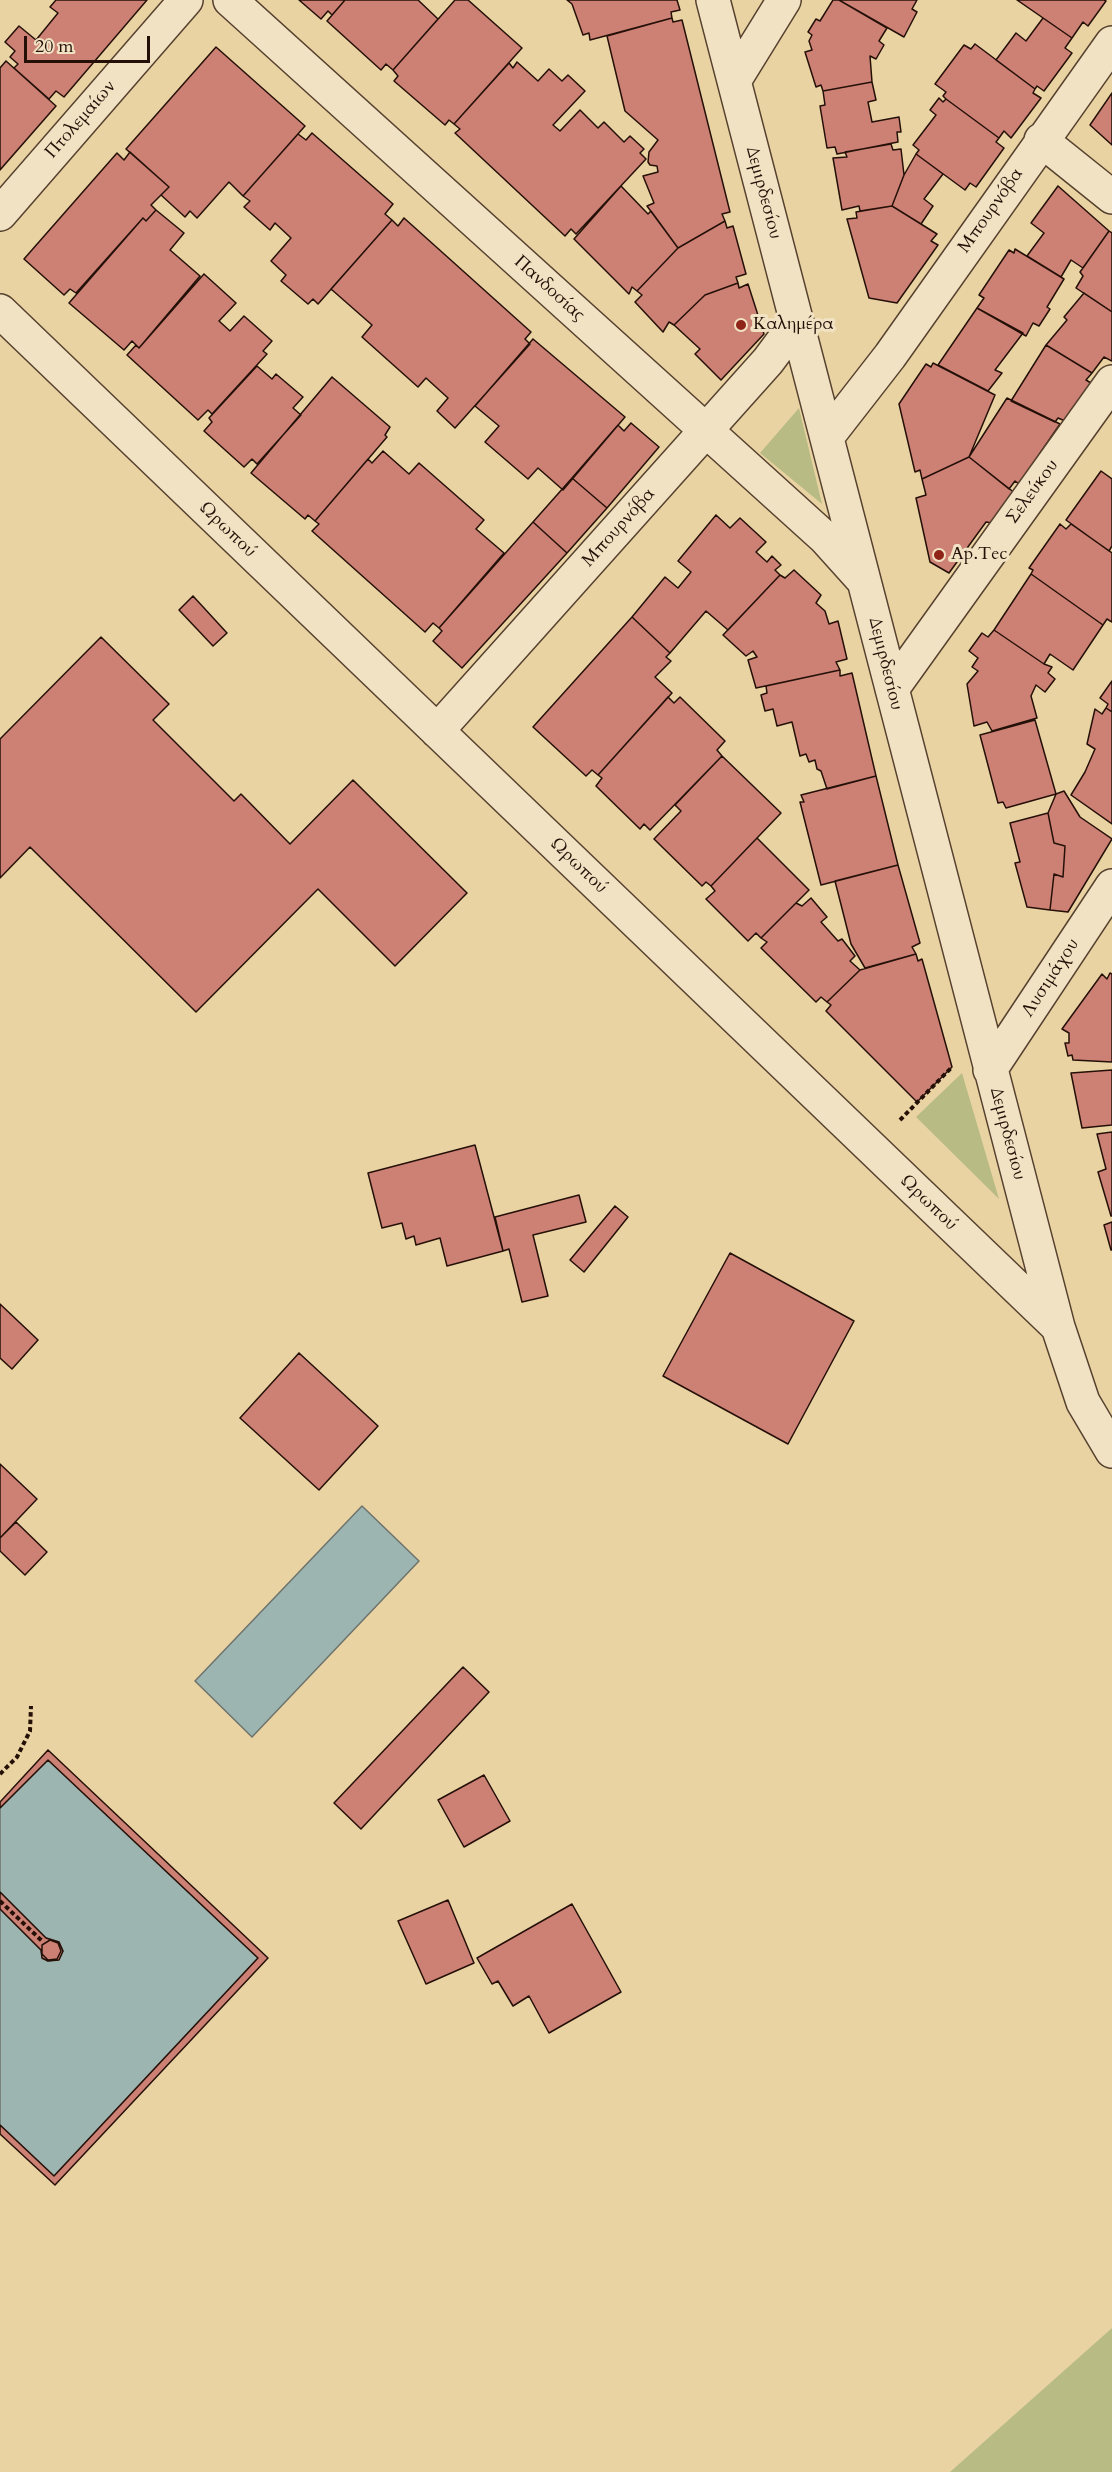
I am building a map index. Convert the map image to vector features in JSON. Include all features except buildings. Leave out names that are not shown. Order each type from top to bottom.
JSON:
[{"type":"street","name":"Πτολεμαίων","points":[[0,214],[186,0]]},
{"type":"street","name":"Πανδοσίας","points":[[230,0],[825,538],[864,582]]},
{"type":"street","name":"Δεμιρδεσίου","points":[[713,0],[1058,1328]]},
{"type":"street","points":[[734,81],[784,0]]},
{"type":"street","name":"Μπουρνόβα","points":[[826,437],[890,356],[1112,43]]},
{"type":"street","points":[[1041,140],[1112,197]]},
{"type":"street","name":"Ωρωπού","points":[[0,311],[1058,1328],[1083,1402],[1112,1451]]},
{"type":"street","name":"Μπουρνόβα","points":[[437,731],[768,362],[797,322]]},
{"type":"street","name":"Σελεύκου","points":[[892,689],[1112,382]]},
{"type":"street","name":"Λυσιμάχου","points":[[990,1070],[1112,886]]},
{"type":"path","points":[[872,1149],[982,1037]]},
{"type":"path","points":[[0,1774],[17,1757],[30,1731],[31,1706]]},
{"type":"path","points":[[0,1901],[42,1941]]},
{"type":"green space","points":[[799,408],[822,504],[760,453]]},
{"type":"green space","points":[[962,1073],[999,1199],[916,1117]]},
{"type":"green space","points":[[1112,2328],[1112,2472],[950,2472]]},
{"type":"water","points":[[362,1506],[419,1561],[252,1737],[195,1681]]},
{"type":"water","points":[[48,1760],[258,1958],[54,2176],[0,2125],[0,1909],[41,1950],[42,1958],[48,1961],[59,1959],[63,1951],[59,1942],[46,1938],[0,1892],[0,1808]]},
{"type":"place","name":"Καλημέρα","points":[[741,325]]},
{"type":"place","name":"Ap.Tec","points":[[939,555]]}]
